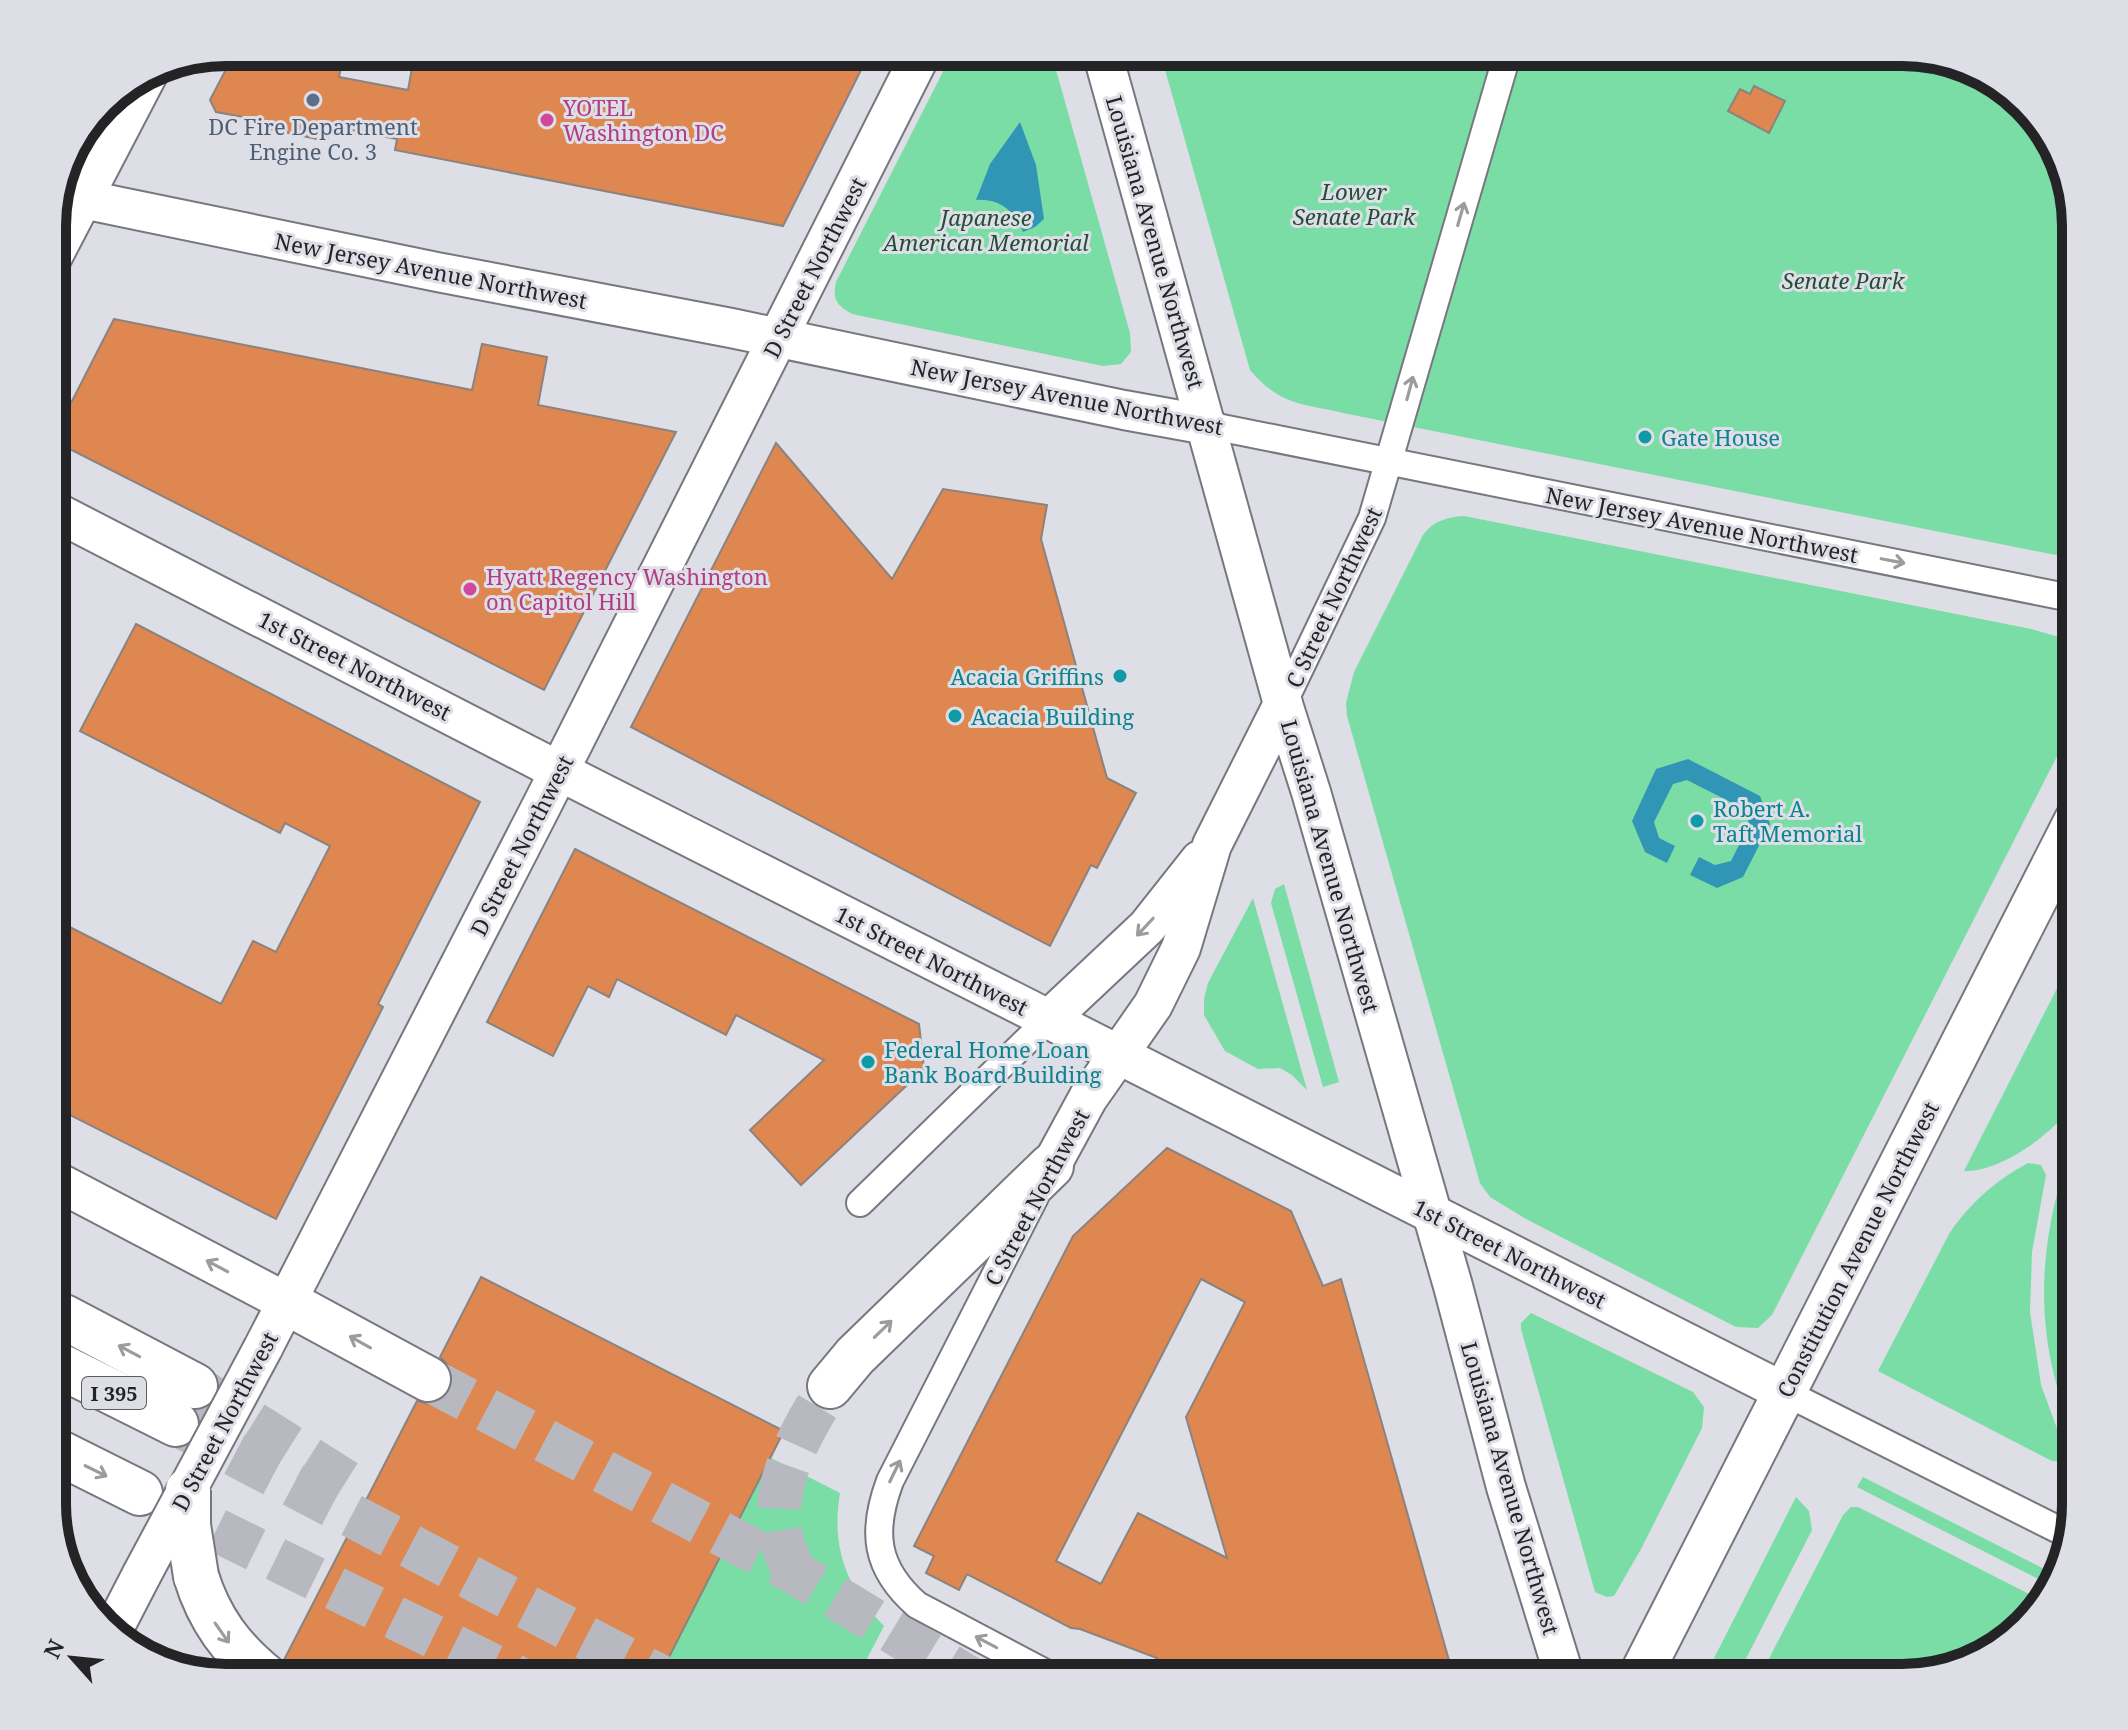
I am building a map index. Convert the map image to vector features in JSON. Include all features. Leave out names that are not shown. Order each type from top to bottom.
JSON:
[{"type":"highway","points":[[830,1386],[855,1356],[1051,1166]]},
{"type":"highway","points":[[286,1302],[428,1379]]},
{"type":"highway","name":"I 395","points":[[66,1318],[186,1405],[66,1366]]},
{"type":"highway","points":[[66,1456],[140,1493]]},
{"type":"highway","points":[[188,1490],[189,1539],[202,1598],[228,1642],[249,1664]]},
{"type":"main road","name":"Constitution Avenue Northwest","points":[[1646,1664],[2062,847]]},
{"type":"street","name":"D Street Northwest","points":[[117,1621],[263,1348],[559,771],[915,66]]},
{"type":"street","name":"Louisiana Avenue Northwest","points":[[1106,66],[1283,704],[1431,1213],[1506,1487],[1561,1664]]},
{"type":"street","name":"C Street Northwest","points":[[1029,1664],[917,1605],[891,1577],[880,1546],[880,1515],[890,1481],[1088,1098],[1153,1005],[1181,948],[1212,845],[1372,518],[1504,66]]},
{"type":"street","points":[[71,196],[135,95]]},
{"type":"street","name":"New Jersey Avenue Northwest","points":[[71,196],[425,270],[779,338],[2062,596]]},
{"type":"street","name":"1st Street Northwest","points":[[66,517],[559,771],[2060,1530]]},
{"type":"street","points":[[860,1203],[1147,927],[1212,845]]},
{"type":"street","points":[[66,1186],[286,1302]]},
{"type":"green space","name":"Japanese American Memorial","points":[[946,66],[1055,66],[1130,333],[1131,352],[1121,364],[1103,366],[852,314],[837,301],[836,282]]},
{"type":"green space","name":"Senate Park","points":[[1164,66],[1902,66],[1944,71],[1982,87],[2022,120],[2046,155],[2057,184],[2062,226],[2062,556],[1303,404],[1282,397],[1250,370]]},
{"type":"green space","points":[[1464,516],[2031,629],[2062,638],[2062,746],[1772,1315],[1758,1328],[1736,1327],[1526,1219],[1490,1197],[1480,1183],[1347,716],[1346,703],[1354,672],[1423,535],[1431,526],[1452,517]]},
{"type":"green space","points":[[1284,884],[1339,1082],[1323,1087],[1271,903],[1275,889]]},
{"type":"green space","points":[[1253,898],[1307,1090],[1280,1068],[1258,1069],[1225,1051],[1204,1015],[1208,983]]},
{"type":"green space","points":[[2062,978],[2062,1118],[2011,1158],[1979,1170],[1964,1171]]},
{"type":"green space","points":[[2028,1163],[2041,1165],[2046,1175],[2032,1252],[2030,1312],[2041,1385],[2062,1442],[2060,1461],[2052,1461],[1878,1371],[1949,1234],[1966,1212],[2005,1177]]},
{"type":"green space","points":[[2062,1179],[2062,1403],[2051,1364],[2044,1288],[2053,1212]]},
{"type":"green space","points":[[1531,1313],[1693,1392],[1704,1407],[1702,1428],[1614,1596],[1607,1597],[1595,1592],[1521,1329],[1521,1323]]},
{"type":"green space","points":[[771,1458],[840,1493],[838,1531],[844,1565],[860,1596],[884,1626],[864,1664],[673,1664],[667,1661]]},
{"type":"green space","points":[[1863,1477],[2048,1571],[2046,1575],[2043,1581],[1857,1487]]},
{"type":"green space","points":[[1796,1497],[1809,1511],[1812,1530],[1743,1664],[1711,1664]]},
{"type":"green space","points":[[1851,1507],[1858,1507],[2033,1596],[1999,1631],[1973,1648],[1944,1659],[1902,1664],[1766,1664],[1843,1515]]},
{"type":"water","points":[[1020,122],[1036,165],[1044,219],[1023,232],[1016,218],[1005,207],[992,201],[976,200],[990,164]]},
{"type":"water","points":[[1688,759],[1760,796],[1770,824],[1743,877],[1717,888],[1690,875],[1699,857],[1715,865],[1731,861],[1749,825],[1746,810],[1687,780],[1673,784],[1654,822],[1659,838],[1675,846],[1667,863],[1645,852],[1632,821],[1656,769]]},
{"type":"building","points":[[228,66],[341,66],[339,77],[408,90],[412,66],[863,66],[783,226],[395,150],[397,139],[330,126],[327,141],[259,127],[260,120],[216,112],[210,100]]},
{"type":"building","points":[[1754,86],[1785,101],[1769,133],[1728,111],[1740,89],[1750,94]]},
{"type":"building","name":"Hyatt Regency Washington on Capitol Hill","points":[[114,319],[472,390],[482,344],[547,357],[538,405],[676,432],[544,690],[66,447],[66,413]]},
{"type":"building","name":"Acacia Building","points":[[776,443],[892,579],[943,489],[1047,505],[1041,539],[1107,778],[1136,793],[1097,868],[1091,865],[1050,946],[631,727]]},
{"type":"building","points":[[136,624],[480,802],[378,1004],[383,1007],[276,1219],[66,1113],[66,925],[221,1004],[253,941],[276,952],[330,846],[285,823],[280,833],[80,731]]},
{"type":"building","points":[[575,849],[919,1024],[924,1069],[801,1185],[750,1130],[824,1060],[736,1015],[726,1035],[617,979],[609,997],[588,986],[553,1056],[487,1022]]},
{"type":"building","points":[[1167,1148],[1291,1211],[1323,1286],[1341,1279],[1450,1664],[1154,1664],[1157,1658],[1071,1628],[967,1574],[959,1590],[926,1573],[934,1556],[914,1546],[1073,1236]],"holes":[[[1201,1279],[1245,1302],[1186,1417],[1227,1558],[1138,1513],[1101,1584],[1056,1561]]]},
{"type":"building","points":[[481,1277],[784,1431],[667,1661],[673,1664],[287,1664],[284,1660],[417,1401],[429,1404],[440,1401],[450,1390],[453,1378],[450,1367],[440,1357]]},
{"type":"tunnel","points":[[428,1379],[794,1572],[946,1664]]},
{"type":"tunnel","points":[[794,1572],[780,1531],[781,1493],[792,1455],[830,1386]]},
{"type":"tunnel","points":[[197,1388],[362,1492]]},
{"type":"tunnel","points":[[176,1424],[636,1664]]},
{"type":"tunnel","points":[[157,1501],[489,1664]]},
{"type":"place","name":"DC Fire Department Engine Co. 3","points":[[313,100]]},
{"type":"place","name":"YOTEL Washington DC","points":[[547,120]]},
{"type":"place","name":"Gate House","points":[[1645,437]]},
{"type":"place","name":"Hyatt Regency Washington on Capitol Hill","points":[[470,589]]},
{"type":"place","name":"Acacia Griffins","points":[[1120,676]]},
{"type":"place","name":"Acacia Building","points":[[955,716]]},
{"type":"place","name":"Robert A. Taft Memorial","points":[[1697,821]]},
{"type":"place","name":"Federal Home Loan Bank Board Building","points":[[868,1062]]},
{"type":"park label","name":"Lower Senate Park","points":[[1354,204]]}]
